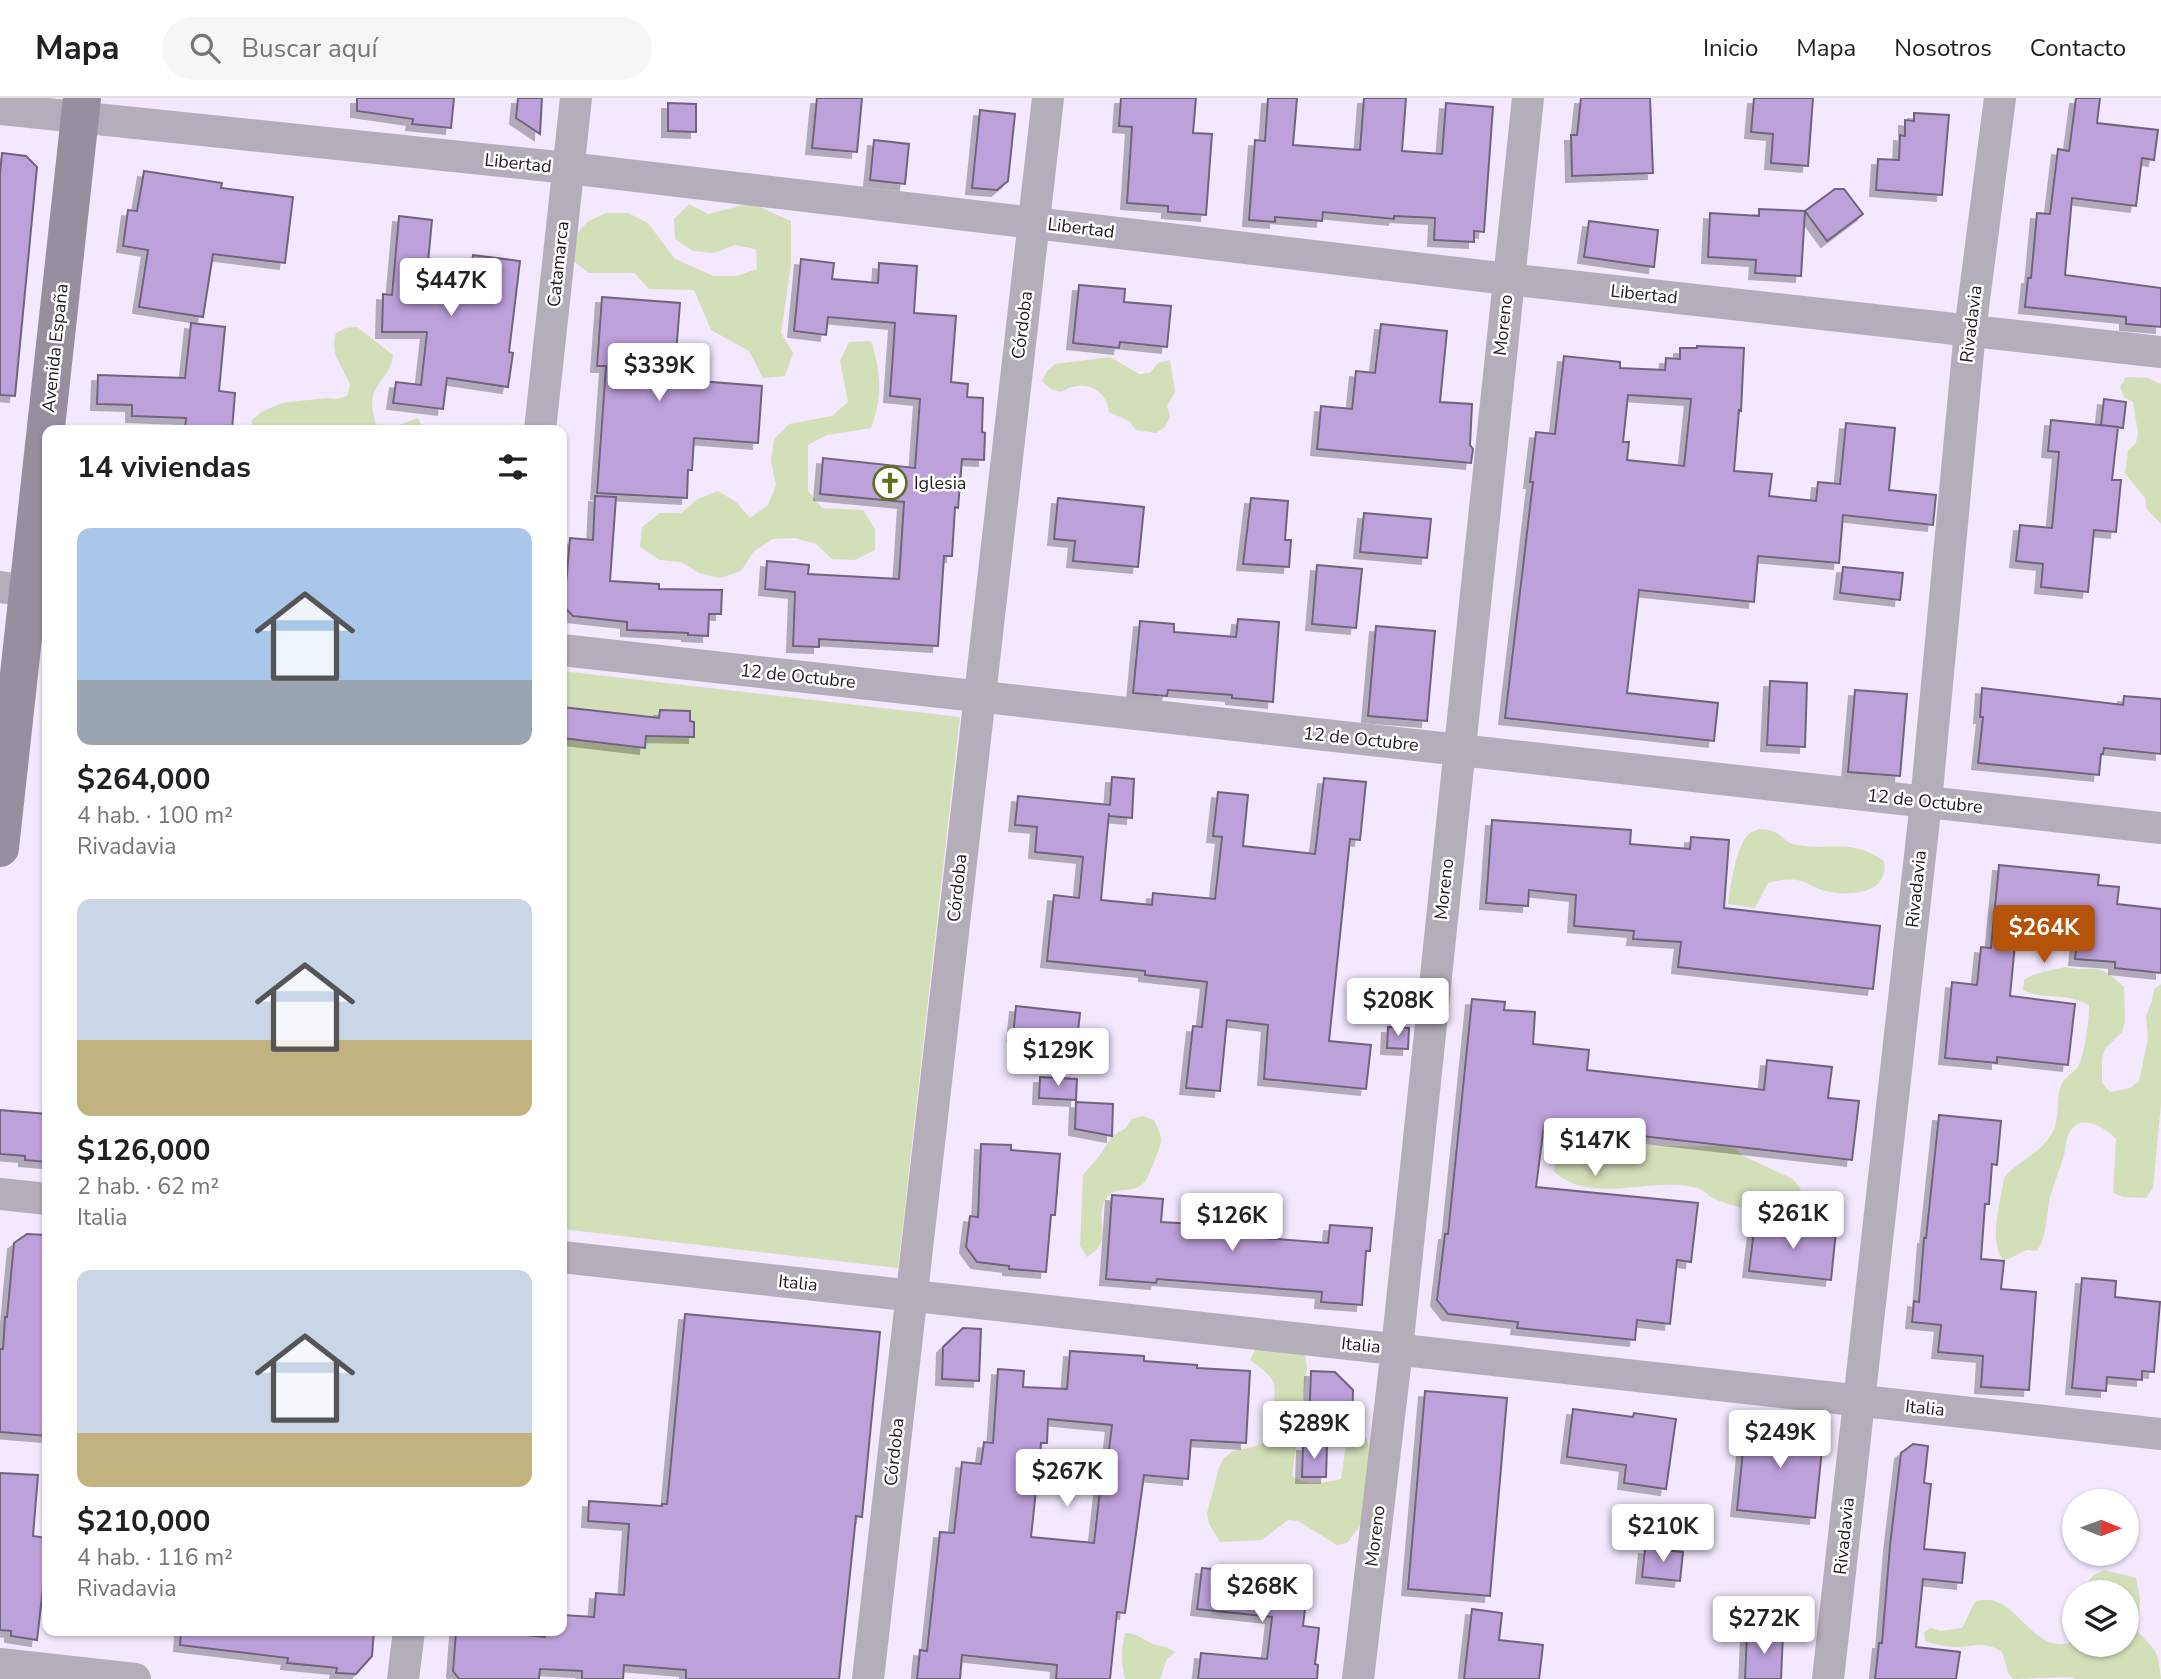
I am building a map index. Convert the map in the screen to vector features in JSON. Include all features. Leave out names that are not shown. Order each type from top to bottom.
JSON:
[{"type":"main road","name":"Avenida España","points":[[44,425],[81,108]]},
{"type":"main road","name":"Avenida España","points":[[0,848],[42,444]]},
{"type":"street","name":"Catamarca","points":[[541,425],[576,98]]},
{"type":"street","name":"Córdoba","points":[[868,1679],[1048,98]]},
{"type":"street","name":"Moreno","points":[[1358,1679],[1397,1349],[1528,98]]},
{"type":"street","name":"Rivadavia","points":[[1828,1679],[1926,802],[1970,331],[2000,98]]},
{"type":"street","name":"Libertad","points":[[0,109],[81,108],[1508,279],[2161,352]]},
{"type":"street","name":"12 de Octubre","points":[[567,651],[2161,828]]},
{"type":"street","points":[[0,1194],[42,1198]]},
{"type":"street","name":"Italia","points":[[567,1257],[2161,1434]]},
{"type":"street","points":[[403,1679],[408,1636]]},
{"type":"street","points":[[0,1664],[135,1679]]},
{"type":"green space","points":[[751,203],[791,221],[791,265],[781,333],[793,353],[785,376],[763,378],[749,351],[711,330],[694,290],[649,289],[634,273],[589,273],[572,260],[573,239],[587,222],[606,213],[628,213],[648,223],[675,259],[714,276],[736,276],[757,269],[756,249],[735,245],[714,253],[693,251],[675,239],[674,219],[689,204],[708,214]]},
{"type":"green space","points":[[357,327],[393,355],[391,365],[372,400],[376,424],[379,425],[252,425],[252,420],[261,412],[282,403],[347,396],[350,385],[334,348],[336,333]]},
{"type":"green space","points":[[871,341],[877,364],[879,395],[871,428],[827,435],[808,445],[808,491],[822,508],[863,510],[875,529],[875,550],[855,560],[832,559],[816,544],[795,538],[773,539],[754,551],[741,571],[720,578],[699,573],[681,562],[660,560],[640,547],[642,527],[660,513],[681,513],[698,499],[718,491],[736,502],[750,518],[768,505],[776,485],[771,461],[774,439],[789,424],[832,416],[848,402],[840,361],[849,342]]},
{"type":"green space","points":[[1110,357],[1139,374],[1150,373],[1158,363],[1170,360],[1175,392],[1167,406],[1170,417],[1165,427],[1156,433],[1136,430],[1129,421],[1109,412],[1107,403],[1098,391],[1077,386],[1061,392],[1051,389],[1042,381],[1047,371],[1055,364]]},
{"type":"green space","points":[[2126,377],[2148,378],[2161,384],[2161,524],[2147,509],[2145,498],[2125,473],[2128,451],[2136,443],[2138,433],[2133,402],[2124,397],[2120,387]]},
{"type":"green space","points":[[418,418],[422,425],[398,425],[402,424]]},
{"type":"green space","points":[[567,672],[960,717],[898,1268],[567,1230]]},
{"type":"green space","points":[[1759,829],[1773,831],[1792,844],[1852,847],[1862,850],[1884,861],[1884,873],[1880,881],[1864,891],[1832,892],[1801,881],[1784,880],[1768,883],[1755,908],[1728,904],[1734,867],[1741,847],[1749,834]]},
{"type":"green space","points":[[2065,967],[2101,970],[2124,987],[2125,1021],[2122,1032],[2105,1049],[2102,1059],[2102,1083],[2110,1092],[2130,1088],[2139,1081],[2148,1038],[2146,1016],[2154,989],[2161,984],[2161,1104],[2153,1188],[2146,1198],[2123,1197],[2113,1193],[2116,1138],[2099,1126],[2080,1123],[2068,1135],[2050,1197],[2041,1245],[2037,1251],[2027,1250],[2004,1261],[1996,1243],[1996,1232],[2004,1178],[2040,1148],[2051,1135],[2056,1123],[2060,1089],[2080,1063],[2089,1018],[2089,1005],[2071,998],[2039,995],[2023,990],[2024,980],[2038,973]]},
{"type":"green space","points":[[1143,1116],[1154,1120],[1160,1136],[1154,1162],[1144,1183],[1136,1188],[1120,1190],[1106,1199],[1101,1215],[1103,1237],[1096,1250],[1087,1257],[1080,1246],[1083,1175],[1112,1136],[1126,1128],[1132,1119]]},
{"type":"green space","points":[[1589,1136],[1657,1146],[1726,1146],[1793,1179],[1800,1188],[1803,1199],[1790,1212],[1780,1214],[1729,1204],[1693,1187],[1663,1185],[1598,1189],[1568,1181],[1554,1172],[1556,1161],[1565,1155],[1579,1137]]},
{"type":"green space","points":[[1265,1345],[1286,1346],[1305,1356],[1307,1368],[1292,1476],[1310,1482],[1341,1479],[1346,1444],[1355,1436],[1366,1437],[1370,1457],[1370,1481],[1366,1506],[1360,1525],[1347,1543],[1337,1545],[1298,1521],[1288,1520],[1262,1540],[1220,1542],[1209,1524],[1207,1513],[1224,1458],[1233,1451],[1266,1441],[1274,1405],[1274,1384],[1267,1374],[1250,1360],[1255,1350]]},
{"type":"green space","points":[[2104,1570],[2136,1580],[2090,1580]]},
{"type":"green space","points":[[1989,1600],[2002,1604],[2046,1641],[2062,1643],[2062,1657],[2139,1657],[2139,1633],[2154,1649],[2161,1679],[2014,1679],[2009,1675],[2002,1652],[1981,1645],[1937,1645],[1925,1641],[1924,1633],[1930,1628],[1941,1631],[1962,1628],[1975,1602]]},
{"type":"green space","points":[[1125,1633],[1137,1635],[1175,1652],[1167,1659],[1160,1679],[1125,1679],[1122,1656]]},
{"type":"building","points":[[357,98],[454,98],[451,128],[412,124],[413,119],[357,111]]},
{"type":"building","points":[[518,98],[542,98],[540,134],[516,118]]},
{"type":"building","points":[[817,98],[862,98],[857,152],[812,148]]},
{"type":"building","points":[[1121,98],[1196,98],[1193,133],[1212,134],[1206,215],[1168,212],[1168,206],[1127,203],[1132,127],[1119,126]]},
{"type":"building","points":[[1268,98],[1297,98],[1293,145],[1360,150],[1364,98],[1406,98],[1402,151],[1442,154],[1446,103],[1493,107],[1484,232],[1474,231],[1474,242],[1434,240],[1435,218],[1394,216],[1394,219],[1323,212],[1322,221],[1275,217],[1275,222],[1249,220],[1255,140],[1265,141]]},
{"type":"building","points":[[1581,98],[1650,98],[1653,173],[1572,176],[1571,135],[1577,135]]},
{"type":"building","points":[[1754,98],[1813,98],[1808,166],[1771,163],[1773,134],[1751,132]]},
{"type":"building","points":[[2076,98],[2100,98],[2097,123],[2158,130],[2154,160],[2142,158],[2136,206],[2072,198],[2065,275],[2161,288],[2161,327],[2126,324],[2126,317],[2025,307],[2028,278],[2031,278],[2037,213],[2050,214],[2058,149],[2069,151]]},
{"type":"building","points":[[668,103],[696,104],[696,132],[668,131]]},
{"type":"building","points":[[980,110],[1015,114],[1008,181],[997,190],[972,188]]},
{"type":"building","points":[[1914,113],[1949,115],[1942,195],[1876,190],[1878,159],[1899,160],[1900,135],[1905,136],[1905,120],[1914,121]]},
{"type":"building","points":[[874,140],[909,144],[905,184],[870,180]]},
{"type":"building","points":[[2,153],[26,156],[37,167],[15,396],[0,395]]},
{"type":"building","points":[[144,171],[222,183],[221,188],[293,197],[285,263],[213,254],[203,317],[139,307],[148,250],[123,246],[128,210],[137,211]]},
{"type":"building","points":[[1835,189],[1844,189],[1863,214],[1827,241],[1805,211]]},
{"type":"building","points":[[1759,209],[1805,211],[1801,276],[1755,273],[1756,260],[1708,257],[1710,213],[1759,216]]},
{"type":"building","points":[[399,216],[432,220],[426,283],[469,289],[473,255],[520,261],[509,352],[513,353],[508,387],[447,378],[443,409],[393,403],[396,382],[421,385],[427,332],[382,332],[383,294],[392,295]]},
{"type":"building","points":[[1589,221],[1658,230],[1654,267],[1584,257]]},
{"type":"building","points":[[801,259],[834,263],[832,279],[878,283],[879,263],[917,266],[914,313],[956,316],[951,382],[968,384],[967,397],[983,398],[984,460],[962,459],[952,556],[944,556],[938,646],[819,639],[819,647],[793,646],[795,592],[765,589],[767,561],[809,565],[808,574],[899,579],[904,502],[820,494],[823,458],[915,468],[920,399],[890,396],[895,323],[828,317],[826,335],[794,331]]},
{"type":"building","points":[[1079,285],[1125,289],[1124,302],[1171,306],[1167,347],[1120,342],[1119,348],[1073,343]]},
{"type":"building","points":[[602,297],[680,303],[674,379],[762,386],[758,443],[694,438],[692,470],[688,470],[687,498],[597,493],[606,366],[597,366]]},
{"type":"building","points":[[191,323],[225,327],[219,391],[235,393],[232,425],[185,425],[186,418],[132,416],[132,405],[97,404],[98,375],[185,378]]},
{"type":"building","points":[[1381,324],[1447,331],[1440,402],[1472,404],[1471,463],[1317,449],[1321,406],[1352,409],[1356,371],[1375,373]]},
{"type":"building","points":[[1680,348],[1744,348],[1741,411],[1739,410],[1734,471],[1772,474],[1769,496],[1816,501],[1818,482],[1840,484],[1846,423],[1895,428],[1889,490],[1936,495],[1933,525],[1843,515],[1839,563],[1758,556],[1754,602],[1639,590],[1627,693],[1718,703],[1714,741],[1505,718],[1533,482],[1530,482],[1536,432],[1555,434],[1564,356],[1620,362],[1620,368],[1665,370],[1666,358],[1680,359]],"holes":[[[1628,395],[1691,399],[1684,466],[1627,460],[1629,442],[1623,442]]]},
{"type":"building","points":[[2104,399],[2126,402],[2123,428],[2101,425]]},
{"type":"building","points":[[2051,420],[2118,427],[2112,480],[2121,480],[2116,532],[2094,530],[2088,592],[2041,587],[2043,564],[2016,561],[2020,525],[2052,528],[2059,452],[2048,451]]},
{"type":"building","points":[[595,496],[616,497],[610,581],[659,584],[659,589],[722,590],[721,614],[709,614],[708,636],[627,630],[627,622],[573,616],[567,610],[570,538],[593,540]]},
{"type":"building","points":[[1058,498],[1144,507],[1138,567],[1073,561],[1075,541],[1054,539]]},
{"type":"building","points":[[1251,498],[1288,501],[1285,540],[1291,540],[1289,567],[1243,564]]},
{"type":"building","points":[[1364,513],[1431,519],[1427,558],[1360,552]]},
{"type":"building","points":[[1317,565],[1362,569],[1356,628],[1312,624]]},
{"type":"building","points":[[1843,567],[1903,573],[1900,600],[1840,593]]},
{"type":"building","points":[[1238,619],[1279,622],[1273,702],[1232,698],[1232,695],[1168,690],[1167,696],[1133,693],[1140,621],[1174,624],[1174,632],[1236,637]]},
{"type":"building","points":[[1376,626],[1435,631],[1427,721],[1368,716]]},
{"type":"building","points":[[1770,681],[1807,683],[1805,747],[1767,745]]},
{"type":"building","points":[[1982,688],[2123,705],[2124,696],[2161,699],[2161,754],[2104,748],[2099,775],[1978,763],[1983,717],[1980,717]]},
{"type":"building","points":[[1855,690],[1907,694],[1900,776],[1848,772]]},
{"type":"building","points":[[567,708],[659,718],[660,710],[690,711],[690,721],[694,722],[694,737],[646,736],[645,748],[567,739]]},
{"type":"building","points":[[1112,777],[1134,779],[1132,818],[1109,816],[1109,813],[1101,900],[1152,905],[1153,893],[1215,899],[1222,837],[1213,836],[1218,792],[1248,795],[1243,846],[1315,854],[1324,778],[1366,782],[1360,840],[1350,839],[1329,1041],[1371,1045],[1366,1089],[1264,1079],[1268,1025],[1227,1020],[1220,1091],[1186,1088],[1193,1026],[1202,1027],[1207,982],[1145,975],[1145,971],[1047,961],[1054,895],[1079,898],[1083,857],[1035,852],[1037,827],[1015,825],[1018,796],[1110,805]]},
{"type":"building","points":[[1492,820],[1631,830],[1630,844],[1690,849],[1691,837],[1729,840],[1724,908],[1880,926],[1873,989],[1678,967],[1681,942],[1633,939],[1634,931],[1574,926],[1576,895],[1529,890],[1528,906],[1486,903]]},
{"type":"building","points":[[1999,865],[2099,875],[2098,885],[2119,887],[2117,904],[2161,909],[2161,973],[2115,968],[2115,962],[2075,959],[2079,919],[2018,913],[2010,996],[2075,1004],[2068,1065],[1997,1057],[1997,1063],[1945,1058],[1952,982],[1977,985],[1981,947],[1991,948]]},
{"type":"building","points":[[1472,999],[1505,1002],[1504,1010],[1535,1012],[1533,1044],[1589,1050],[1587,1070],[1764,1090],[1767,1060],[1832,1067],[1828,1098],[1859,1101],[1852,1160],[1544,1125],[1536,1187],[1698,1203],[1691,1262],[1677,1260],[1670,1324],[1637,1320],[1635,1340],[1517,1328],[1518,1322],[1448,1314],[1437,1300],[1445,1234],[1448,1234]]},
{"type":"building","points":[[1016,1006],[1080,1013],[1077,1041],[1013,1035]]},
{"type":"building","points":[[1388,1027],[1409,1028],[1408,1049],[1387,1048]]},
{"type":"building","points":[[1040,1077],[1077,1079],[1076,1100],[1039,1098]]},
{"type":"building","points":[[1076,1102],[1113,1104],[1112,1136],[1075,1129]]},
{"type":"building","points":[[0,1110],[42,1114],[42,1162],[25,1160],[25,1156],[0,1154]]},
{"type":"building","points":[[1939,1115],[2001,1121],[1997,1165],[1992,1164],[1989,1204],[1985,1204],[1981,1259],[2004,1261],[2001,1289],[2036,1292],[2029,1390],[1981,1387],[1983,1356],[1938,1352],[1941,1325],[1912,1322],[1914,1301],[1919,1302]]},
{"type":"building","points":[[981,1144],[1011,1145],[1011,1150],[1060,1154],[1055,1215],[1051,1215],[1046,1272],[1009,1269],[1009,1266],[977,1262],[966,1247],[970,1216],[978,1217]]},
{"type":"building","points":[[1112,1195],[1163,1199],[1161,1222],[1212,1225],[1213,1210],[1253,1213],[1251,1237],[1328,1243],[1330,1225],[1372,1228],[1370,1251],[1366,1251],[1362,1305],[1321,1302],[1322,1292],[1157,1279],[1156,1283],[1106,1279]]},
{"type":"building","points":[[1755,1222],[1836,1231],[1831,1280],[1749,1271]]},
{"type":"building","points":[[27,1234],[42,1235],[42,1436],[0,1432],[0,1349],[3,1349],[14,1243]]},
{"type":"building","points":[[2082,1278],[2116,1281],[2115,1297],[2160,1302],[2154,1372],[2142,1371],[2142,1380],[2107,1377],[2106,1391],[2072,1388]]},
{"type":"building","points":[[685,1314],[880,1332],[862,1517],[856,1516],[839,1679],[686,1679],[686,1670],[624,1665],[623,1679],[582,1679],[582,1671],[540,1669],[539,1679],[459,1679],[453,1671],[456,1636],[567,1636],[567,1615],[594,1617],[596,1593],[624,1595],[629,1524],[588,1521],[589,1501],[662,1506],[667,1504]]},
{"type":"building","points":[[963,1328],[981,1329],[979,1381],[942,1379],[943,1347]]},
{"type":"building","points":[[1070,1351],[1144,1356],[1144,1361],[1250,1371],[1246,1443],[1191,1440],[1188,1479],[1144,1475],[1125,1613],[1117,1612],[1110,1679],[1056,1679],[1057,1665],[962,1655],[960,1679],[917,1679],[920,1650],[927,1651],[940,1532],[954,1533],[962,1462],[981,1464],[984,1442],[993,1443],[998,1369],[1024,1371],[1023,1387],[1067,1389]],"holes":[[[1048,1419],[1112,1425],[1106,1473],[1102,1473],[1094,1543],[1031,1537],[1041,1443],[1047,1443]]]},
{"type":"building","points":[[1311,1371],[1335,1372],[1353,1390],[1352,1424],[1309,1423]]},
{"type":"building","points":[[1425,1391],[1507,1398],[1490,1596],[1408,1589]]},
{"type":"building","points":[[1573,1409],[1633,1417],[1634,1413],[1676,1419],[1666,1489],[1624,1483],[1626,1465],[1567,1457]]},
{"type":"building","points":[[1746,1421],[1824,1429],[1815,1518],[1737,1510]]},
{"type":"building","points":[[1913,1444],[1928,1446],[1924,1483],[1931,1484],[1924,1549],[1965,1553],[1962,1583],[1923,1579],[1916,1647],[1960,1652],[1956,1679],[1875,1679],[1879,1643],[1882,1643],[1901,1453]]},
{"type":"building","points":[[1303,1445],[1327,1446],[1326,1477],[1302,1477]]},
{"type":"building","points":[[0,1473],[38,1475],[33,1536],[42,1537],[42,1597],[37,1640],[11,1636],[11,1631],[0,1630]]},
{"type":"building","points":[[1645,1548],[1683,1552],[1680,1581],[1642,1577]]},
{"type":"building","points":[[1202,1568],[1258,1574],[1259,1569],[1309,1574],[1303,1626],[1319,1628],[1315,1664],[1318,1665],[1317,1679],[1198,1679],[1201,1653],[1267,1659],[1272,1617],[1197,1609]]},
{"type":"building","points":[[1472,1609],[1502,1613],[1499,1640],[1543,1645],[1539,1679],[1464,1679]]},
{"type":"building","points":[[1747,1632],[1783,1633],[1781,1679],[1745,1679]]},
{"type":"building","points":[[181,1636],[374,1636],[372,1656],[356,1674],[336,1673],[337,1668],[287,1663],[288,1658],[180,1645]]},
{"type":"place","name":"Iglesia","points":[[890,483]]}]
